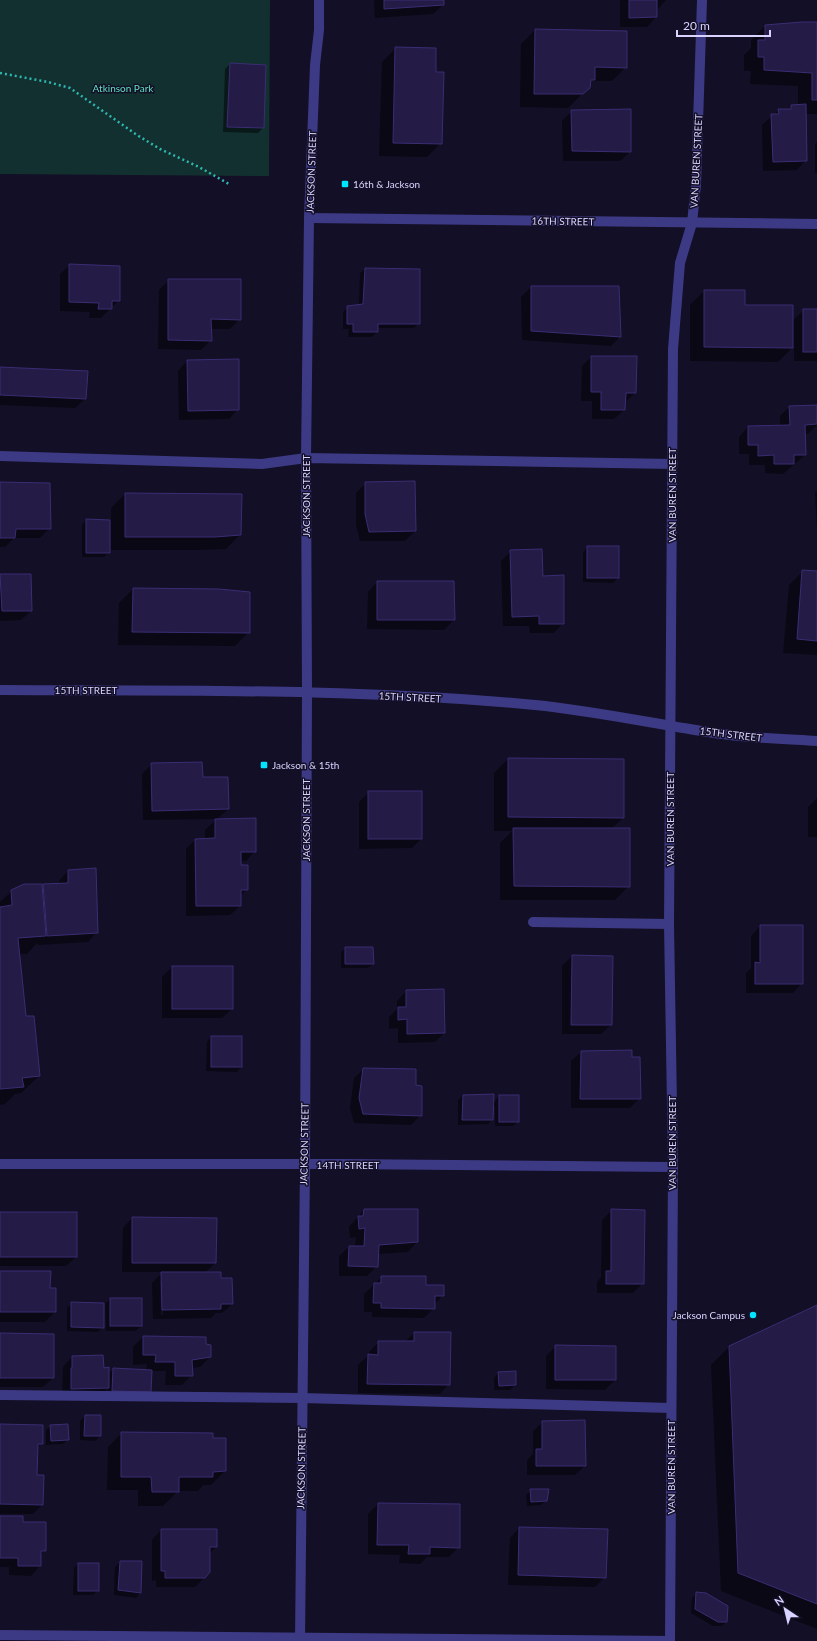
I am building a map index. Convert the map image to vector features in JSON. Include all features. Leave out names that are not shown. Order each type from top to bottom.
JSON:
[{"type":"street","name":"JACKSON STREET","points":[[300,1640],[305,1164],[307,693],[306,458],[309,218],[315,65],[319,30],[319,0]]},
{"type":"street","name":"VAN BUREN STREET","points":[[670,1641],[673,1167],[670,924],[673,348],[680,263],[692,223],[696,184],[702,0]]},
{"type":"street","name":"16TH STREET","points":[[309,218],[817,224]]},
{"type":"street","points":[[0,456],[262,464],[306,458],[673,464]]},
{"type":"street","name":"15TH STREET","points":[[0,690],[247,692],[396,696],[536,706],[605,714],[723,734],[817,741]]},
{"type":"street","points":[[533,922],[670,924]]},
{"type":"street","name":"14TH STREET","points":[[0,1164],[305,1164],[673,1167]]},
{"type":"street","points":[[0,1395],[302,1398],[672,1408]]},
{"type":"street","points":[[0,1635],[300,1640],[670,1641]]},
{"type":"path","points":[[0,73],[48,82],[70,88],[160,150],[199,167],[229,184]]},
{"type":"green space","name":"Atkinson Park","points":[[0,0],[270,0],[269,176],[0,174]]},
{"type":"building","points":[[384,0],[444,0],[444,5],[384,9]]},
{"type":"building","points":[[629,0],[657,0],[657,17],[629,18]]},
{"type":"building","points":[[817,22],[817,100],[812,100],[812,73],[764,70],[764,57],[758,57],[758,40],[765,40],[765,25]]},
{"type":"building","points":[[535,29],[627,31],[627,68],[595,67],[595,80],[591,80],[590,88],[583,94],[534,94]]},
{"type":"building","points":[[395,47],[436,48],[436,72],[444,72],[442,144],[393,143]]},
{"type":"building","points":[[230,63],[266,65],[264,128],[227,127]]},
{"type":"building","points":[[806,104],[807,161],[773,162],[771,114],[779,114],[778,109],[791,109],[791,105]]},
{"type":"building","points":[[631,109],[631,152],[572,151],[571,110]]},
{"type":"building","points":[[69,264],[120,266],[120,301],[112,301],[112,309],[98,309],[99,303],[69,302]]},
{"type":"building","points":[[365,268],[420,269],[420,324],[378,324],[378,332],[353,332],[353,324],[347,324],[347,306],[363,304]]},
{"type":"building","points":[[168,279],[241,279],[241,320],[211,319],[212,341],[168,340]]},
{"type":"building","points":[[531,286],[619,286],[621,337],[531,331]]},
{"type":"building","points":[[704,290],[745,290],[745,305],[793,305],[793,348],[704,347]]},
{"type":"building","points":[[803,309],[817,309],[817,352],[803,352]]},
{"type":"building","points":[[591,356],[637,356],[636,393],[626,393],[625,410],[601,410],[601,392],[591,392]]},
{"type":"building","points":[[239,359],[239,410],[188,411],[187,360]]},
{"type":"building","points":[[0,367],[88,371],[86,399],[0,395]]},
{"type":"building","points":[[817,405],[817,424],[805,425],[806,455],[794,455],[794,464],[774,464],[774,455],[758,456],[758,445],[748,445],[748,426],[790,425],[789,406]]},
{"type":"building","points":[[415,481],[416,531],[369,532],[365,514],[365,482]]},
{"type":"building","points":[[0,482],[50,483],[51,529],[16,529],[15,538],[0,538]]},
{"type":"building","points":[[125,493],[242,494],[241,535],[215,537],[125,537]]},
{"type":"building","points":[[86,519],[110,520],[110,553],[86,553]]},
{"type":"building","points":[[587,546],[619,546],[619,578],[587,578]]},
{"type":"building","points":[[542,549],[543,576],[564,575],[564,624],[539,624],[539,616],[512,617],[510,550]]},
{"type":"building","points":[[802,570],[817,571],[817,641],[797,639]]},
{"type":"building","points":[[0,574],[31,574],[32,611],[2,611]]},
{"type":"building","points":[[377,581],[454,581],[455,620],[377,620]]},
{"type":"building","points":[[133,588],[219,589],[250,592],[250,633],[132,632]]},
{"type":"building","points":[[508,758],[624,759],[624,818],[508,817]]},
{"type":"building","points":[[202,762],[203,777],[228,777],[229,809],[152,811],[151,763]]},
{"type":"building","points":[[368,791],[422,791],[422,839],[368,839]]},
{"type":"building","points":[[256,818],[256,852],[241,852],[241,865],[248,865],[248,890],[241,890],[241,906],[196,906],[195,839],[215,838],[215,819]]},
{"type":"building","points":[[513,828],[630,828],[630,887],[514,886]]},
{"type":"building","points":[[96,868],[98,933],[47,936],[43,884],[68,883],[68,870]]},
{"type":"building","points":[[24,884],[42,884],[46,936],[18,938],[26,1016],[34,1016],[40,1076],[22,1078],[24,1087],[0,1089],[0,907],[12,905],[11,890]]},
{"type":"building","points":[[760,925],[803,925],[803,984],[755,984],[755,962],[760,963]]},
{"type":"building","points":[[345,947],[373,947],[374,964],[345,964]]},
{"type":"building","points":[[572,955],[613,956],[612,1025],[571,1025]]},
{"type":"building","points":[[172,966],[233,966],[233,1009],[172,1009]]},
{"type":"building","points":[[444,989],[445,1033],[407,1034],[407,1019],[398,1020],[398,1007],[406,1007],[406,990]]},
{"type":"building","points":[[211,1036],[242,1036],[242,1067],[211,1067]]},
{"type":"building","points":[[632,1050],[632,1057],[640,1057],[641,1099],[580,1099],[581,1051]]},
{"type":"building","points":[[363,1068],[416,1069],[416,1085],[422,1086],[422,1116],[363,1114],[359,1098]]},
{"type":"building","points":[[494,1094],[493,1120],[462,1120],[463,1095]]},
{"type":"building","points":[[499,1095],[519,1095],[519,1122],[499,1122]]},
{"type":"building","points":[[364,1209],[418,1209],[418,1242],[379,1245],[378,1267],[348,1266],[349,1246],[364,1246],[365,1228],[359,1229],[358,1216],[363,1216]]},
{"type":"building","points":[[611,1209],[645,1210],[644,1284],[606,1284],[606,1271],[611,1271]]},
{"type":"building","points":[[0,1212],[77,1212],[77,1257],[0,1257]]},
{"type":"building","points":[[132,1217],[217,1218],[216,1263],[132,1263]]},
{"type":"building","points":[[0,1271],[51,1271],[50,1288],[56,1288],[56,1312],[0,1312]]},
{"type":"building","points":[[161,1272],[221,1272],[221,1278],[232,1278],[233,1304],[221,1304],[221,1309],[162,1310]]},
{"type":"building","points":[[381,1276],[426,1276],[426,1285],[444,1285],[444,1296],[435,1296],[435,1309],[381,1308],[381,1303],[373,1303],[374,1283],[381,1283]]},
{"type":"building","points":[[110,1298],[142,1298],[142,1326],[110,1326]]},
{"type":"building","points":[[71,1302],[104,1303],[104,1328],[71,1327]]},
{"type":"building","points":[[817,1305],[817,1604],[738,1573],[729,1346]]},
{"type":"building","points":[[414,1332],[451,1332],[450,1385],[367,1384],[368,1354],[378,1355],[378,1341],[414,1341]]},
{"type":"building","points":[[0,1333],[54,1334],[54,1378],[0,1378]]},
{"type":"building","points":[[143,1336],[206,1337],[206,1344],[211,1345],[211,1357],[192,1360],[193,1376],[175,1376],[175,1362],[155,1362],[156,1355],[143,1355]]},
{"type":"building","points":[[555,1345],[616,1346],[616,1380],[555,1380]]},
{"type":"building","points":[[103,1355],[104,1368],[109,1367],[109,1388],[71,1389],[72,1356]]},
{"type":"building","points":[[113,1368],[152,1370],[151,1392],[112,1391]]},
{"type":"building","points":[[516,1371],[516,1385],[499,1386],[498,1372]]},
{"type":"building","points":[[85,1415],[101,1415],[101,1436],[84,1436]]},
{"type":"building","points":[[585,1420],[586,1466],[536,1466],[536,1449],[542,1449],[542,1421]]},
{"type":"building","points":[[0,1424],[43,1425],[43,1444],[38,1444],[37,1475],[44,1475],[43,1505],[0,1504]]},
{"type":"building","points":[[68,1424],[69,1440],[51,1441],[50,1425]]},
{"type":"building","points":[[121,1432],[213,1433],[213,1438],[226,1438],[226,1471],[213,1472],[213,1477],[179,1477],[179,1492],[152,1492],[151,1477],[121,1477]]},
{"type":"building","points":[[530,1489],[549,1489],[547,1501],[531,1502]]},
{"type":"building","points":[[378,1503],[460,1504],[460,1548],[430,1547],[430,1554],[408,1554],[409,1545],[377,1545]]},
{"type":"building","points":[[0,1516],[23,1516],[23,1522],[46,1522],[46,1551],[41,1551],[41,1566],[18,1566],[18,1558],[0,1558]]},
{"type":"building","points":[[519,1527],[608,1529],[606,1578],[518,1575]]},
{"type":"building","points":[[161,1529],[217,1529],[217,1547],[210,1547],[210,1572],[205,1578],[165,1578],[165,1571],[161,1571]]},
{"type":"building","points":[[120,1561],[142,1561],[141,1593],[118,1590]]},
{"type":"building","points":[[78,1563],[99,1563],[99,1591],[78,1591]]},
{"type":"building","points":[[696,1592],[706,1593],[728,1606],[727,1622],[718,1622],[695,1609]]},
{"type":"place","name":"16th & Jackson","points":[[345,184]]},
{"type":"place","name":"Jackson & 15th","points":[[264,765]]},
{"type":"place","name":"Jackson Campus","points":[[753,1315]]}]
